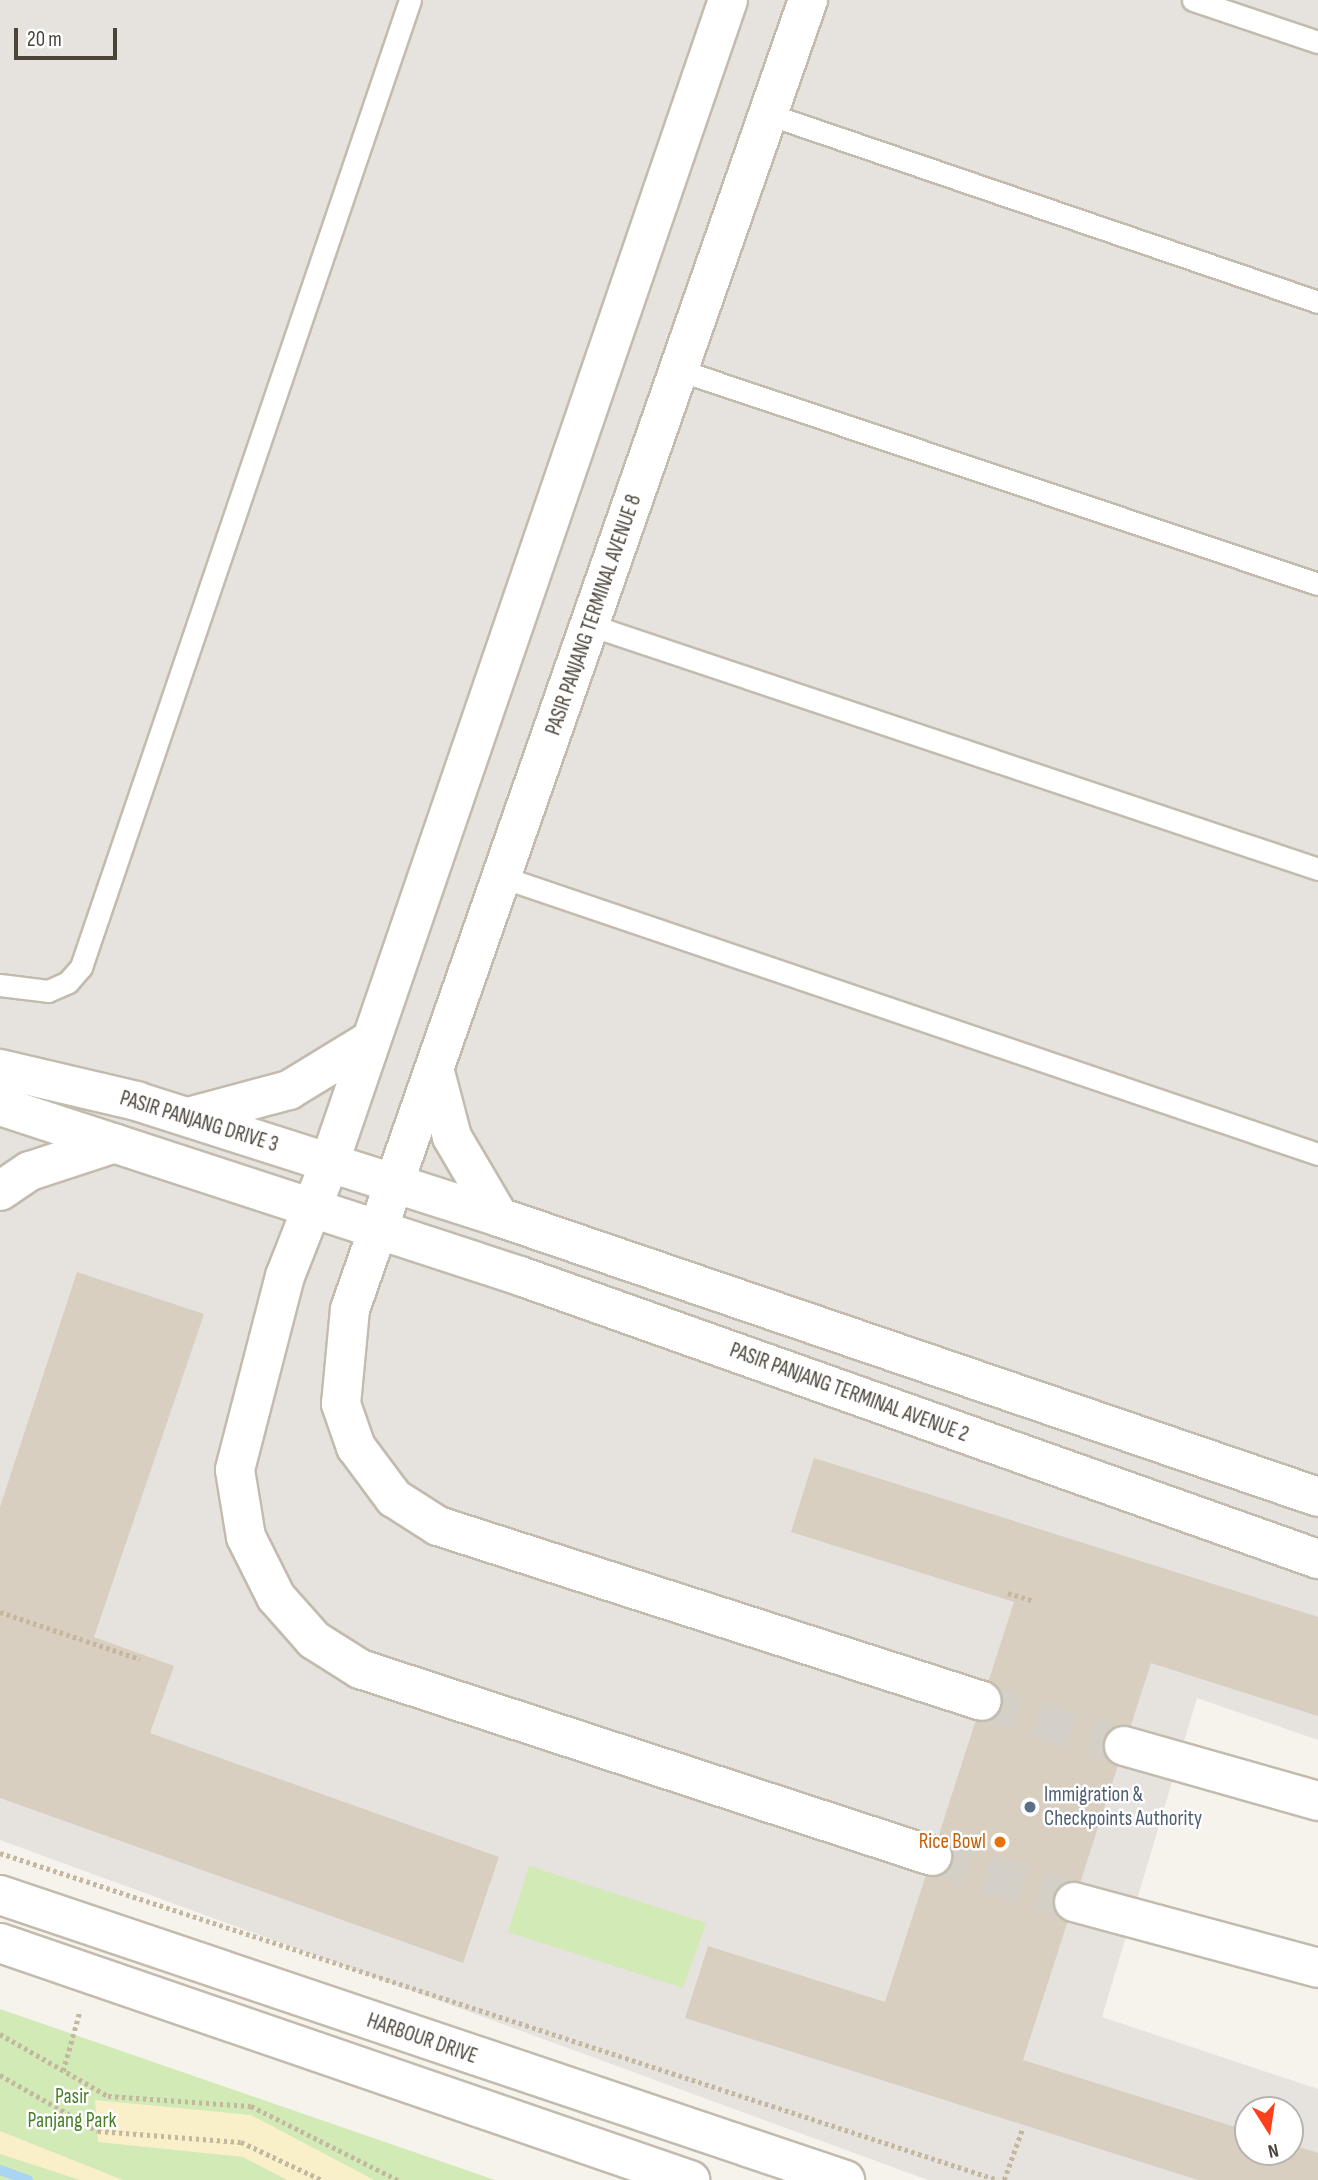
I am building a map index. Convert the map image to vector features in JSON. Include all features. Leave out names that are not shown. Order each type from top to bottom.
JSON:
[{"type":"street","points":[[728,0],[366,1044],[329,1164],[285,1276],[234,1471],[246,1537],[276,1597],[314,1640],[360,1670],[932,1856]]},
{"type":"street","name":"PASIR PANJANG TERMINAL AVENUE 8","points":[[808,0],[396,1184],[350,1309],[341,1404],[356,1447],[394,1498],[438,1526],[982,1701]]},
{"type":"street","points":[[186,1117],[289,1090],[366,1044]]},
{"type":"street","name":"PASIR PANJANG DRIVE 3","points":[[0,1069],[186,1117],[396,1184]]},
{"type":"street","points":[[435,1072],[452,1137],[499,1217]]},
{"type":"street","points":[[0,1106],[380,1229]]},
{"type":"street","points":[[0,1191],[30,1171],[115,1143]]},
{"type":"street","points":[[396,1184],[1318,1497]]},
{"type":"street","name":"PASIR PANJANG TERMINAL AVENUE 2","points":[[380,1229],[1318,1559]]},
{"type":"street","points":[[1124,1746],[1318,1801]]},
{"type":"street","name":"HARBOUR DRIVE","points":[[0,1895],[845,2180]]},
{"type":"street","points":[[1074,1902],[1318,1968]]},
{"type":"street","points":[[0,1943],[691,2180]]},
{"type":"lane","points":[[9,988],[48,991],[68,982],[81,967],[410,0]]},
{"type":"lane","points":[[1193,0],[1318,42]]},
{"type":"lane","points":[[768,114],[1318,302]]},
{"type":"lane","points":[[679,370],[1318,584]]},
{"type":"lane","points":[[590,625],[1318,869]]},
{"type":"lane","points":[[502,877],[1318,1154]]},
{"type":"path","points":[[1008,1593],[1034,1601]]},
{"type":"path","points":[[0,1612],[140,1659]]},
{"type":"path","points":[[0,1853],[998,2180]]},
{"type":"path","points":[[63,2071],[80,2010]]},
{"type":"path","points":[[0,2034],[108,2096],[251,2106],[398,2180]]},
{"type":"path","points":[[0,2076],[97,2131],[241,2142],[322,2180]]},
{"type":"path","points":[[1004,2180],[1023,2127]]},
{"type":"shaded area","points":[[0,0],[1318,0],[1318,1740],[1197,1698],[1102,2017],[1318,2089],[1318,2180],[928,2180],[0,1840]]},
{"type":"green space","points":[[529,1866],[706,1923],[683,1988],[508,1932]]},
{"type":"green space","name":"Pasir Panjang Park","points":[[0,2009],[495,2180],[0,2180]]},
{"type":"sand","points":[[95,2100],[251,2115],[374,2180],[287,2180],[243,2157],[98,2142]]},
{"type":"sand","points":[[0,2131],[123,2180],[80,2180],[0,2154]]},
{"type":"building","points":[[77,1272],[204,1314],[94,1637],[174,1666],[150,1733],[499,1857],[463,1963],[0,1798],[0,1507]]},
{"type":"building","points":[[814,1458],[1318,1617],[1318,1716],[1151,1663],[1023,2060],[1234,2127],[1234,2166],[1304,2166],[1304,2148],[1318,2153],[1318,2180],[1198,2180],[685,2018],[708,1946],[885,2002],[1014,1602],[791,1532]]},
{"type":"waterway","points":[[0,2170],[28,2180]]},
{"type":"tunnel","points":[[982,1701],[1124,1746]]},
{"type":"tunnel","points":[[932,1856],[1074,1902]]},
{"type":"place","name":"Immigration & Checkpoints Authority","points":[[1030,1807]]},
{"type":"place","name":"Rice Bowl","points":[[1000,1842]]}]
